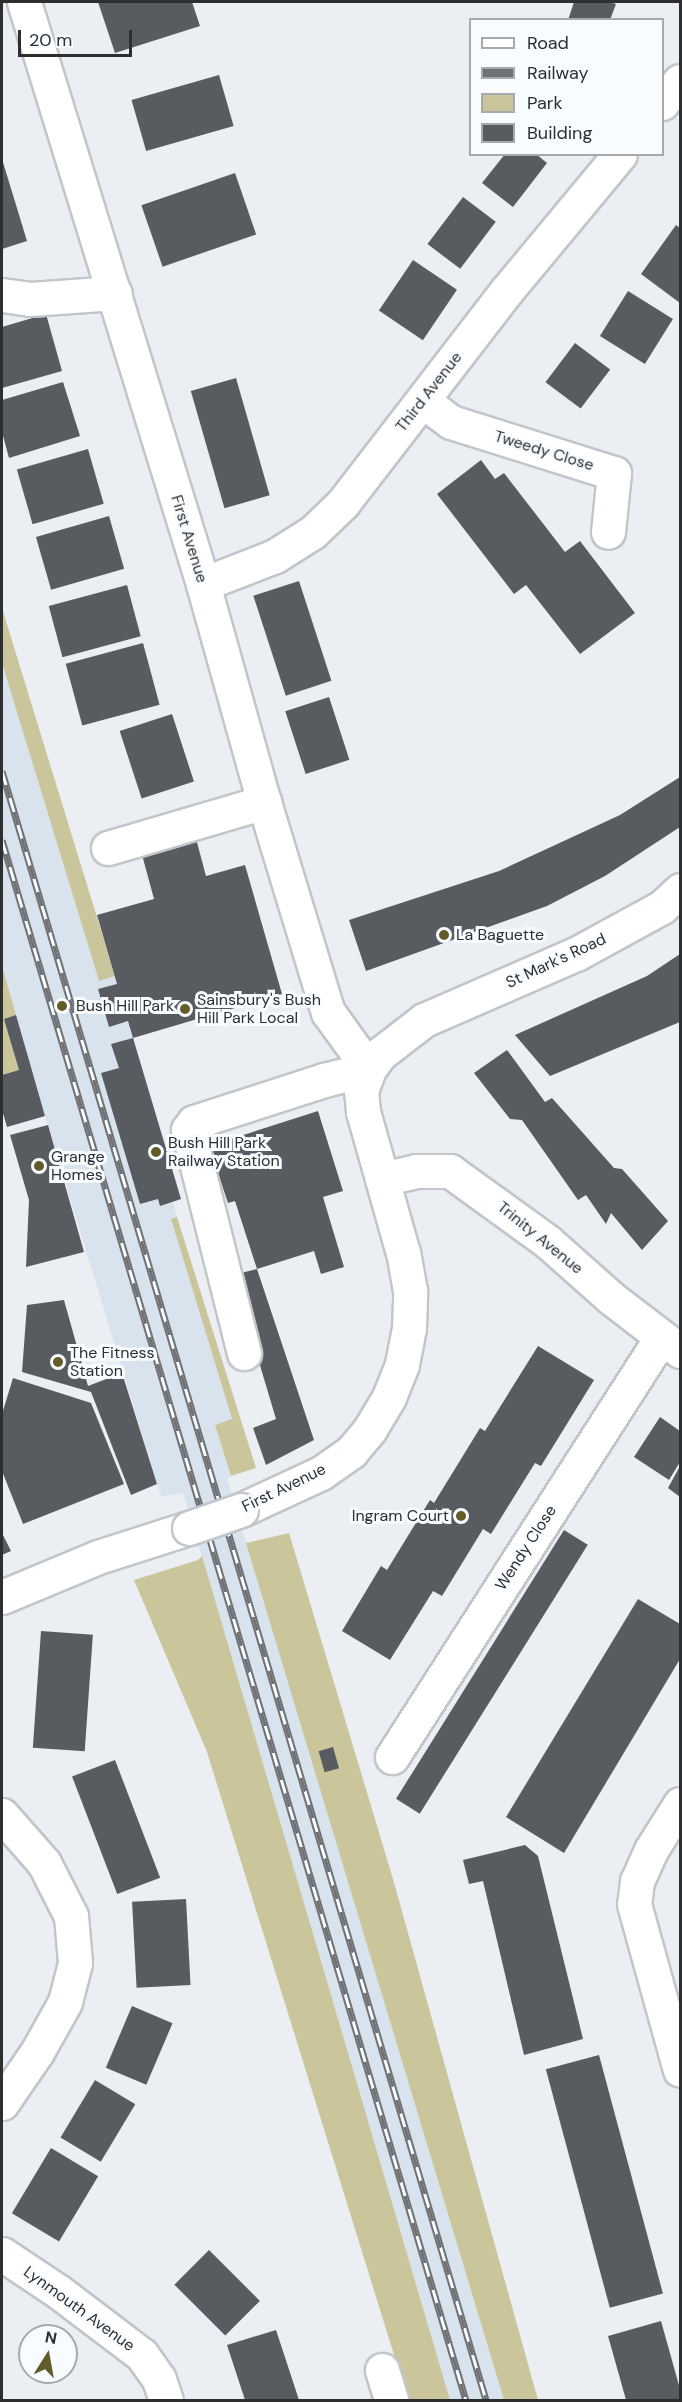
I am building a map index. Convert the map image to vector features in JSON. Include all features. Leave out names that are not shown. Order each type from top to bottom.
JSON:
[{"type":"street","name":"First Avenue","points":[[24,2],[203,584],[264,802],[328,1012],[369,1069]]},
{"type":"street","points":[[664,102],[681,81]]},
{"type":"street","name":"Third Avenue","points":[[203,584],[275,556],[313,532],[343,503],[508,289],[618,156]]},
{"type":"street","points":[[2,295],[30,299],[115,293]]},
{"type":"street","name":"Tweedy Close","points":[[423,401],[451,422],[614,473],[608,532]]},
{"type":"street","points":[[108,848],[264,802]]},
{"type":"street","name":"St Mark's Road","points":[[424,1020],[576,954],[662,907],[681,890]]},
{"type":"street","name":"First Avenue","points":[[2,1597],[98,1557],[241,1510],[321,1473],[351,1452],[370,1429],[389,1397],[402,1364],[409,1328],[410,1291],[363,1112],[361,1091],[369,1069],[380,1054],[424,1020]]},
{"type":"street","points":[[244,1353],[188,1130],[194,1122],[324,1080],[369,1069]]},
{"type":"street","name":"Trinity Avenue","points":[[382,1179],[416,1171],[450,1171],[548,1242],[671,1345]]},
{"type":"street","name":"Wendy Close","points":[[392,1757],[671,1345]]},
{"type":"street","points":[[681,1804],[641,1870],[634,1904],[681,2070]]},
{"type":"street","points":[[2,1815],[44,1863],[71,1916],[75,1963],[65,2002],[37,2052],[2,2103]]},
{"type":"street","name":"Lynmouth Avenue","points":[[2,2254],[59,2292],[142,2355],[159,2379],[166,2400]]},
{"type":"shaded area","points":[[2,663],[99,981],[115,976],[181,1199],[173,1202],[177,1217],[171,1219],[232,1420],[215,1425],[231,1476],[227,1479],[504,2400],[450,2400],[183,1493],[161,1497],[45,1116],[7,1127],[2,1110],[2,1075],[19,1070],[4,1019],[16,1015],[2,966]]},
{"type":"green space","points":[[2,608],[115,976],[99,981],[2,663]]},
{"type":"green space","points":[[2,966],[16,1015],[5,1019],[19,1070],[2,1075]]},
{"type":"green space","points":[[177,1217],[256,1468],[231,1476],[215,1425],[232,1419],[171,1219]]},
{"type":"green space","points":[[289,1533],[393,1879],[538,2400],[504,2400],[246,1543]]},
{"type":"green space","points":[[202,1556],[450,2400],[408,2400],[207,1752],[134,1580],[198,1560]]},
{"type":"building","points":[[98,2],[192,2],[200,26],[115,53]]},
{"type":"building","points":[[574,2],[616,4],[611,18],[569,18]]},
{"type":"building","points":[[219,75],[234,126],[146,151],[132,100]]},
{"type":"building","points":[[503,156],[538,156],[547,163],[513,207],[482,183]]},
{"type":"building","points":[[2,159],[27,241],[2,249]]},
{"type":"building","points":[[235,173],[256,234],[163,267],[141,205]]},
{"type":"building","points":[[463,197],[496,222],[460,269],[427,244]]},
{"type":"building","points":[[676,225],[680,228],[680,303],[641,274]]},
{"type":"building","points":[[413,260],[457,290],[423,340],[379,311]]},
{"type":"building","points":[[628,291],[673,319],[645,364],[600,336]]},
{"type":"building","points":[[46,314],[62,371],[2,388],[2,327]]},
{"type":"building","points":[[575,343],[610,369],[581,409],[546,382]]},
{"type":"building","points":[[236,378],[270,495],[224,508],[191,391]]},
{"type":"building","points":[[63,382],[80,436],[9,458],[2,432],[2,400]]},
{"type":"building","points":[[88,449],[104,504],[33,524],[17,469]]},
{"type":"building","points":[[481,460],[495,479],[504,473],[565,552],[580,541],[635,613],[580,654],[526,585],[514,594],[437,494]]},
{"type":"building","points":[[109,516],[124,569],[51,590],[36,537]]},
{"type":"building","points":[[299,581],[331,681],[286,696],[253,596]]},
{"type":"building","points":[[127,585],[141,636],[62,657],[49,606]]},
{"type":"building","points":[[143,643],[160,705],[82,726],[66,664]]},
{"type":"building","points":[[329,697],[349,760],[306,774],[285,711]]},
{"type":"building","points":[[172,714],[194,782],[142,799],[120,731]]},
{"type":"building","points":[[680,777],[680,827],[605,876],[547,906],[366,971],[349,920],[499,871],[620,815]]},
{"type":"building","points":[[195,835],[206,876],[245,865],[282,994],[133,1038],[128,1021],[109,1027],[98,989],[117,984],[97,915],[154,899],[141,851]]},
{"type":"building","points":[[680,954],[680,1022],[550,1076],[515,1035],[647,976]]},
{"type":"building","points":[[16,1015],[45,1116],[7,1127],[2,1110],[2,1075],[19,1070],[4,1019]]},
{"type":"building","points":[[133,1038],[181,1199],[160,1206],[158,1199],[140,1204],[101,1073],[119,1068],[111,1044]]},
{"type":"building","points":[[507,1050],[545,1102],[552,1098],[614,1168],[622,1169],[668,1221],[642,1250],[611,1213],[606,1224],[586,1195],[578,1200],[522,1120],[510,1119],[474,1073]]},
{"type":"building","points":[[318,1111],[343,1191],[323,1197],[344,1267],[321,1274],[314,1251],[257,1269],[235,1201],[228,1203],[209,1146]]},
{"type":"building","points":[[48,1125],[84,1252],[26,1267],[29,1200],[10,1135]]},
{"type":"building","points":[[257,1269],[314,1440],[266,1465],[253,1428],[276,1419],[233,1275]]},
{"type":"building","points":[[64,1300],[88,1386],[122,1373],[157,1484],[131,1495],[91,1392],[22,1372],[27,1305]]},
{"type":"building","name":"Ingram Court","points":[[538,1346],[594,1380],[541,1466],[535,1463],[491,1534],[483,1529],[442,1596],[433,1591],[390,1660],[342,1631],[381,1566],[387,1570],[430,1500],[434,1503],[480,1428],[485,1431]]},
{"type":"building","points":[[13,1378],[91,1403],[124,1484],[23,1524],[2,1471],[2,1414]]},
{"type":"building","points":[[660,1417],[680,1431],[680,1462],[669,1480],[634,1457]]},
{"type":"building","points":[[680,1466],[680,1497],[668,1488]]},
{"type":"building","points":[[564,1530],[588,1545],[420,1814],[396,1799]]},
{"type":"building","points":[[2,1533],[11,1551],[2,1555]]},
{"type":"building","points":[[638,1599],[680,1624],[680,1659],[564,1853],[506,1817]]},
{"type":"building","points":[[41,1631],[93,1635],[85,1751],[33,1748]]},
{"type":"building","points":[[333,1747],[339,1768],[325,1772],[319,1751]]},
{"type":"building","points":[[115,1760],[160,1878],[117,1894],[72,1776]]},
{"type":"building","points":[[525,1845],[538,1856],[583,2039],[524,2055],[483,1881],[469,1884],[463,1860]]},
{"type":"building","points":[[186,1899],[191,1985],[137,1988],[132,1902]]},
{"type":"building","points":[[132,2006],[173,2023],[146,2085],[106,2068]]},
{"type":"building","points":[[599,2055],[663,2294],[610,2308],[546,2069]]},
{"type":"building","points":[[95,2080],[135,2104],[101,2162],[60,2137]]},
{"type":"building","points":[[51,2148],[98,2176],[59,2241],[12,2213]]},
{"type":"building","points":[[209,2250],[260,2301],[225,2336],[174,2285]]},
{"type":"building","points":[[661,2321],[680,2389],[680,2400],[626,2400],[608,2336]]},
{"type":"building","points":[[276,2330],[299,2400],[245,2400],[227,2345]]},
{"type":"railway","points":[[2,771],[486,2400]]},
{"type":"railway","points":[[2,840],[466,2400]]},
{"type":"place","name":"La Baguette","points":[[444,935]]},
{"type":"place","name":"Bush Hill Park","points":[[62,1006]]},
{"type":"place","name":"Sainsbury's Bush Hill Park Local","points":[[185,1009]]},
{"type":"place","name":"Bush Hill Park Railway Station","points":[[156,1152]]},
{"type":"place","name":"Grange Homes","points":[[39,1166]]},
{"type":"place","name":"The Fitness Station","points":[[58,1362]]},
{"type":"place","name":"Ingram Court","points":[[461,1516]]}]
